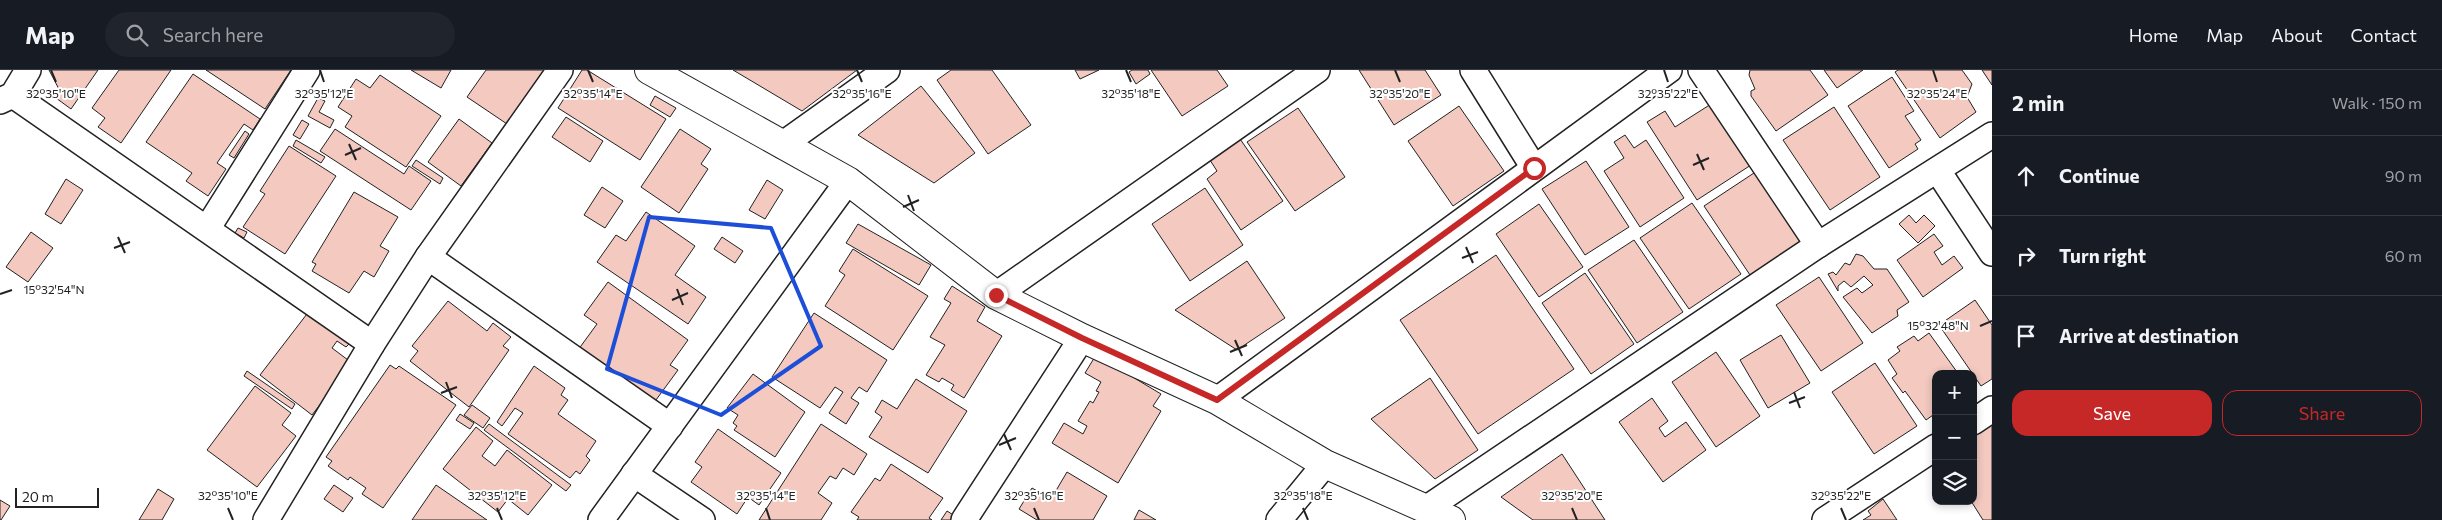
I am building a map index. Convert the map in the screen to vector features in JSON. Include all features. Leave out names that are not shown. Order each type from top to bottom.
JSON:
[{"type":"street","points":[[28,70],[7,98],[207,229],[372,344]]},
{"type":"street","points":[[207,229],[307,70]]},
{"type":"street","points":[[266,520],[372,344],[428,257],[560,70]]},
{"type":"street","points":[[649,70],[848,181],[996,295],[1082,338],[1217,400],[1324,464],[1451,520]]},
{"type":"street","points":[[782,145],[887,70]]},
{"type":"street","points":[[996,295],[1317,70]]},
{"type":"street","points":[[1473,70],[1534,168]]},
{"type":"street","points":[[1217,400],[1670,70]]},
{"type":"street","points":[[1701,70],[1818,245]]},
{"type":"street","points":[[1427,508],[1818,245],[1938,171],[1992,135]]},
{"type":"street","points":[[1938,171],[1992,253]]},
{"type":"street","points":[[601,520],[848,181]]},
{"type":"street","points":[[428,257],[670,426]]},
{"type":"street","points":[[964,520],[1082,338]]},
{"type":"street","points":[[1977,419],[1992,410]]},
{"type":"street","points":[[1825,520],[1932,450]]},
{"type":"street","points":[[1278,520],[1324,464]]},
{"type":"street","points":[[634,474],[702,520]]},
{"type":"highlighted area","points":[[649,217],[771,228],[821,346],[721,415],[607,369]]},
{"type":"building","points":[[49,70],[98,70],[71,109],[56,98],[61,93]]},
{"type":"building","points":[[119,70],[171,70],[121,143],[98,127],[105,118],[92,108]]},
{"type":"building","points":[[206,70],[291,70],[265,109]]},
{"type":"building","points":[[411,70],[451,70],[441,88]]},
{"type":"building","points":[[486,70],[549,70],[510,126],[467,97]]},
{"type":"building","points":[[582,70],[587,70],[666,119],[640,160],[558,108]]},
{"type":"building","points":[[733,70],[857,70],[802,111]]},
{"type":"building","points":[[951,70],[992,70],[1031,125],[988,154],[937,80]]},
{"type":"building","points":[[1075,70],[1099,70],[1080,79]]},
{"type":"building","points":[[1132,70],[1148,70],[1150,74],[1136,84],[1129,72]]},
{"type":"building","points":[[1151,70],[1217,70],[1228,86],[1182,116]]},
{"type":"building","points":[[1359,70],[1425,70],[1441,95],[1394,125]]},
{"type":"building","points":[[1750,70],[1810,70],[1828,95],[1776,131],[1751,96],[1751,91],[1755,89],[1749,75]]},
{"type":"building","points":[[1824,70],[1863,70],[1837,88]]},
{"type":"building","points":[[1898,70],[1962,70],[1972,84],[1967,97],[1976,112],[1940,138],[1895,72]]},
{"type":"building","points":[[1982,70],[1992,70],[1992,85]]},
{"type":"building","points":[[193,74],[260,119],[253,130],[244,124],[217,163],[226,169],[208,196],[186,181],[192,173],[146,142]]},
{"type":"building","points":[[380,75],[441,116],[406,167],[345,127],[352,116],[338,107],[356,79],[370,88]]},
{"type":"building","points":[[1892,77],[1914,111],[1905,116],[1921,140],[1915,144],[1918,149],[1889,168],[1848,106]]},
{"type":"building","points":[[921,86],[975,153],[934,183],[858,135]]},
{"type":"building","points":[[655,96],[676,108],[670,117],[650,105]]},
{"type":"building","points":[[318,98],[325,101],[319,112],[334,120],[330,128],[308,116]]},
{"type":"building","points":[[1711,104],[1751,165],[1697,200],[1647,122],[1665,111],[1675,127]]},
{"type":"building","points":[[1459,106],[1504,171],[1453,206],[1408,141]]},
{"type":"building","points":[[1834,107],[1880,177],[1830,210],[1783,140]]},
{"type":"building","points":[[1298,108],[1345,177],[1295,211],[1247,142]]},
{"type":"building","points":[[566,117],[603,141],[590,162],[552,137]]},
{"type":"building","points":[[459,119],[492,143],[461,186],[428,162]]},
{"type":"building","points":[[302,120],[309,124],[300,139],[293,135]]},
{"type":"building","points":[[335,129],[404,174],[409,166],[431,181],[411,210],[320,151]]},
{"type":"building","points":[[680,129],[711,149],[701,164],[708,169],[679,213],[641,187]]},
{"type":"building","points":[[245,131],[249,134],[234,158],[229,155]]},
{"type":"building","points":[[1625,135],[1634,148],[1646,140],[1684,198],[1640,227],[1604,171],[1624,158],[1614,142]]},
{"type":"building","points":[[1238,136],[1283,201],[1241,230],[1207,179],[1217,171],[1208,157]]},
{"type":"building","points":[[296,140],[325,157],[321,163],[293,146]]},
{"type":"building","points":[[289,146],[336,176],[285,254],[243,227],[265,194],[260,191]]},
{"type":"building","points":[[416,160],[443,178],[440,184],[412,166]]},
{"type":"building","points":[[1586,161],[1629,227],[1585,255],[1542,189]]},
{"type":"building","points":[[1757,171],[1804,239],[1750,275],[1704,206]]},
{"type":"building","points":[[66,179],[83,190],[61,224],[45,214]]},
{"type":"building","points":[[767,180],[783,190],[765,219],[749,210]]},
{"type":"building","points":[[602,187],[623,201],[605,228],[584,215]]},
{"type":"building","points":[[1205,188],[1243,245],[1190,281],[1152,224]]},
{"type":"building","points":[[354,192],[398,217],[380,246],[389,251],[374,277],[364,271],[349,293],[312,271],[316,264],[312,262]]},
{"type":"building","points":[[1692,203],[1741,274],[1689,309],[1640,238]]},
{"type":"building","points":[[1539,204],[1583,267],[1539,297],[1496,234]]},
{"type":"building","points":[[646,212],[695,246],[675,275],[706,297],[688,324],[597,262],[616,235],[626,241]]},
{"type":"building","points":[[1909,215],[1916,223],[1924,215],[1935,226],[1918,243],[1899,224]]},
{"type":"building","points":[[858,224],[931,265],[919,285],[846,243]]},
{"type":"building","points":[[238,228],[247,232],[244,238],[235,233]]},
{"type":"building","points":[[31,232],[53,248],[28,282],[6,267]]},
{"type":"building","points":[[1934,234],[1943,246],[1934,252],[1942,265],[1954,256],[1963,268],[1923,297],[1897,260]]},
{"type":"building","points":[[722,237],[743,251],[735,263],[714,249]]},
{"type":"building","points":[[1634,240],[1683,312],[1637,343],[1588,270]]},
{"type":"building","points":[[853,249],[928,296],[893,350],[825,306],[845,275],[839,271]]},
{"type":"building","points":[[1856,254],[1863,256],[1874,269],[1887,269],[1909,302],[1897,310],[1898,316],[1872,333],[1843,297],[1857,288],[1862,293],[1873,285],[1864,276],[1851,287],[1844,281],[1838,286],[1838,291],[1828,274],[1833,272],[1836,275],[1845,263],[1850,265]]},
{"type":"building","points":[[1496,255],[1574,369],[1478,434],[1400,320]]},
{"type":"building","points":[[1247,261],[1285,318],[1237,350],[1175,310]]},
{"type":"building","points":[[1585,273],[1634,344],[1591,374],[1542,303]]},
{"type":"building","points":[[1819,277],[1863,343],[1821,371],[1776,305]]},
{"type":"building","points":[[608,282],[688,340],[670,365],[678,370],[653,404],[578,350],[597,324],[584,315]]},
{"type":"building","points":[[952,286],[985,307],[977,321],[1002,336],[964,398],[951,390],[954,385],[942,378],[939,382],[926,375],[945,345],[930,337],[951,303],[944,299]]},
{"type":"building","points":[[1975,300],[1992,325],[1992,379],[1981,386],[1977,380],[1977,370],[1970,370],[1939,325]]},
{"type":"building","points":[[448,301],[487,331],[493,323],[511,337],[503,346],[509,350],[469,407],[410,361],[418,351],[412,346]]},
{"type":"building","points":[[310,310],[349,344],[346,347],[337,341],[332,348],[352,363],[312,415],[260,375]]},
{"type":"building","points":[[814,313],[887,360],[867,392],[859,387],[851,398],[859,403],[846,424],[829,413],[843,392],[835,387],[820,408],[772,377]]},
{"type":"building","points":[[1929,333],[1956,370],[1932,370],[1932,416],[1926,420],[1905,391],[1903,393],[1892,378],[1897,374],[1888,360],[1900,351],[1897,347],[1914,336],[1918,341]]},
{"type":"building","points":[[1781,335],[1810,383],[1768,408],[1740,360]]},
{"type":"building","points":[[1716,352],[1760,416],[1716,447],[1672,382]]},
{"type":"building","points":[[1096,355],[1161,394],[1153,406],[1161,411],[1118,483],[1052,443],[1064,423],[1083,434],[1087,426],[1078,421],[1090,401],[1093,403],[1099,392],[1096,391],[1101,382],[1085,373]]},
{"type":"building","points":[[1875,363],[1917,426],[1874,454],[1832,392]]},
{"type":"building","points":[[390,365],[396,369],[399,366],[456,405],[383,508],[362,494],[366,488],[350,477],[348,480],[328,466],[332,461],[326,457]]},
{"type":"building","points":[[534,366],[565,388],[561,395],[568,400],[558,414],[596,441],[586,456],[590,460],[580,474],[576,471],[570,478],[508,434],[523,413],[515,408],[502,426],[497,422]]},
{"type":"building","points":[[247,371],[295,404],[292,409],[244,376]]},
{"type":"building","points":[[753,374],[805,412],[775,457],[734,430],[737,426],[733,423],[738,415],[727,408]]},
{"type":"building","points":[[1430,378],[1478,450],[1435,479],[1371,419]]},
{"type":"building","points":[[916,379],[967,411],[928,473],[869,437],[882,417],[875,412],[882,400],[897,409]]},
{"type":"building","points":[[255,386],[291,413],[282,425],[296,436],[257,487],[207,450]]},
{"type":"building","points":[[1652,398],[1668,421],[1659,428],[1665,437],[1686,422],[1706,450],[1663,482],[1619,422]]},
{"type":"building","points":[[472,405],[490,418],[483,428],[464,415]]},
{"type":"building","points":[[460,414],[474,423],[470,429],[456,420]]},
{"type":"building","points":[[489,424],[571,485],[566,491],[484,430]]},
{"type":"building","points":[[821,424],[867,454],[854,475],[843,468],[836,479],[830,476],[818,493],[832,503],[821,520],[759,520]]},
{"type":"building","points":[[1992,425],[1992,520],[1983,520],[1974,505],[1977,505],[1977,434]]},
{"type":"building","points":[[476,427],[493,441],[482,456],[495,466],[507,450],[552,485],[528,515],[508,499],[498,512],[443,469]]},
{"type":"building","points":[[718,429],[781,473],[759,505],[748,497],[737,514],[691,482],[702,467],[695,462]]},
{"type":"building","points":[[1562,454],[1605,520],[1533,520],[1501,497]]},
{"type":"building","points":[[891,464],[943,498],[929,518],[932,520],[857,520],[859,517],[851,512],[875,478],[880,481]]},
{"type":"building","points":[[1067,472],[1107,496],[1093,520],[1037,520],[1019,509],[1032,488],[1051,499]]},
{"type":"building","points":[[334,485],[353,498],[343,512],[324,499]]},
{"type":"building","points":[[436,485],[487,520],[412,520]]},
{"type":"building","points":[[158,489],[174,499],[162,520],[139,520]]},
{"type":"building","points":[[1883,499],[1897,520],[1863,520],[1871,515],[1868,511]]},
{"type":"building","points":[[0,500],[10,506],[1,520],[0,520]]},
{"type":"building","points":[[1139,510],[1156,520],[1134,520]]},
{"type":"building","points":[[947,511],[955,516],[953,520],[941,520]]},
{"type":"route","points":[[996,295],[1082,338],[1217,400],[1534,168]]}]
